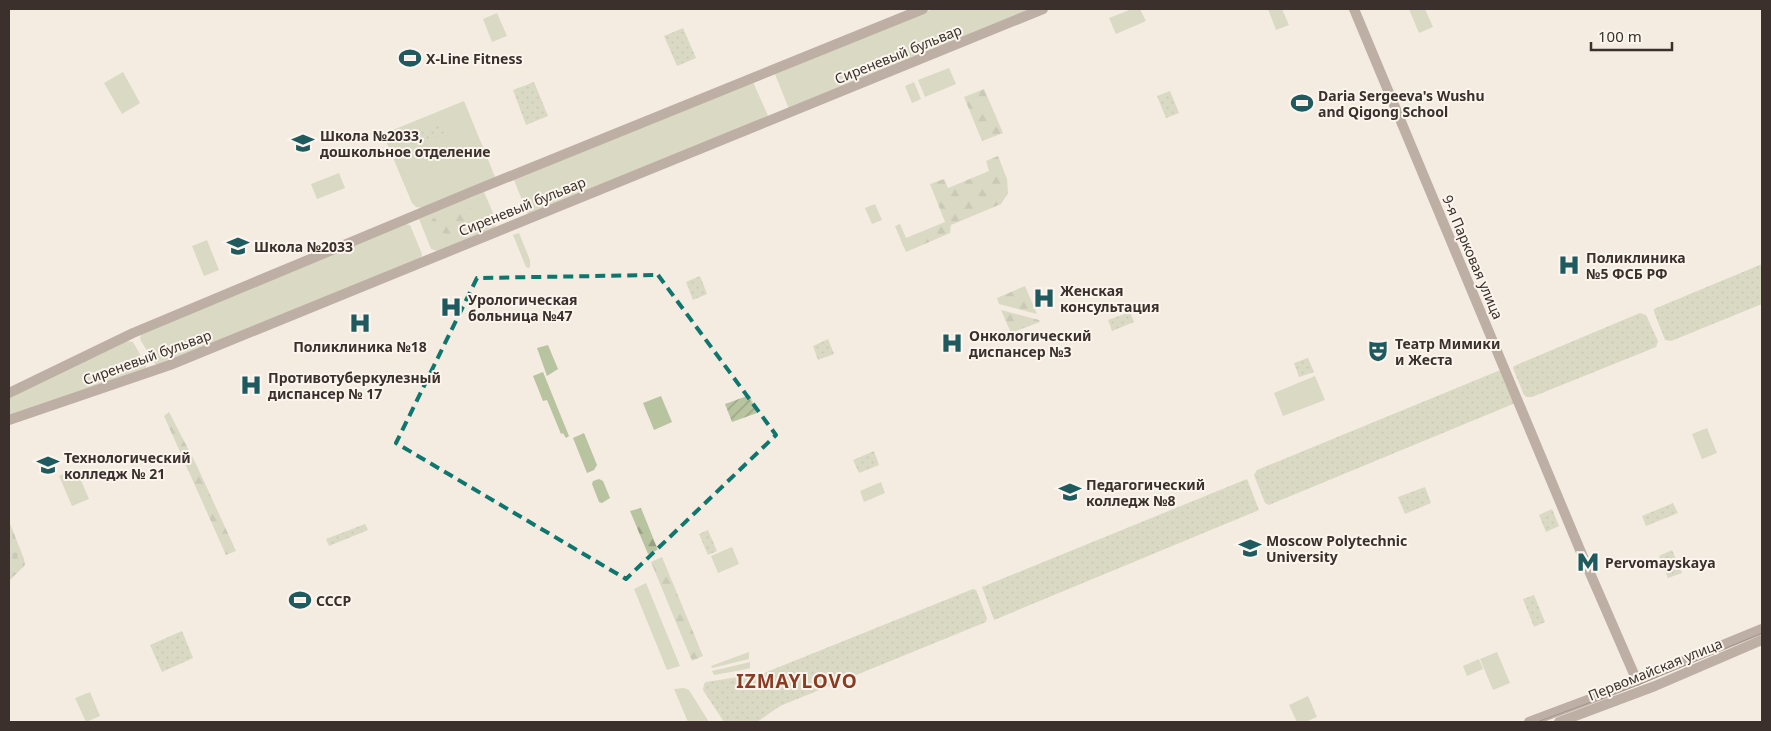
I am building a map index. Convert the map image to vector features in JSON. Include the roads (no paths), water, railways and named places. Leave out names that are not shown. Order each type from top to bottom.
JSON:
[{"type":"main road","name":"Сиреневый бульвар","points":[[9,393],[133,333],[471,192],[923,9]]},
{"type":"main road","name":"Сиреневый бульвар","points":[[9,420],[170,366],[1043,9]]},
{"type":"main road","name":"9-я Парковая улица","points":[[1354,9],[1583,557],[1637,681]]},
{"type":"main road","name":"Первомайская улица","points":[[1529,722],[1637,681],[1762,629]]},
{"type":"main road","name":"Первомайская улица","points":[[1558,722],[1648,689],[1762,640]]},
{"type":"tram line","points":[[1537,722],[1638,685],[1762,633]]},
{"type":"place","name":"X-Line Fitness","points":[[410,58]]},
{"type":"place","name":"Daria Sergeeva's Wushu and Qigong School","points":[[1302,103]]},
{"type":"place","name":"Школа №2033, дошкольное отделение","points":[[303,143]]},
{"type":"place","name":"Школа №2033","points":[[238,246]]},
{"type":"place","name":"Поликлиника №5 ФСБ РФ","points":[[1569,265]]},
{"type":"place","name":"Женская консультация","points":[[1044,298]]},
{"type":"place","name":"Урологическая больница №47","points":[[451,307]]},
{"type":"place","name":"Поликлиника №18","points":[[360,323]]},
{"type":"place","name":"Онкологический диспансер №3","points":[[952,343]]},
{"type":"place","name":"Театр Мимики и Жеста","points":[[1378,351]]},
{"type":"place","name":"Противотуберкулезный диспансер № 17","points":[[251,385]]},
{"type":"place","name":"Технологический колледж № 21","points":[[48,465]]},
{"type":"place","name":"Педагогический колледж №8","points":[[1070,492]]},
{"type":"place","name":"Moscow Polytechnic University","points":[[1250,548]]},
{"type":"place","name":"Pervomayskaya","points":[[1588,562]]},
{"type":"place","name":"СССР","points":[[300,600]]},
{"type":"district","name":"IZMAYLOVO","points":[[797,681]]}]
